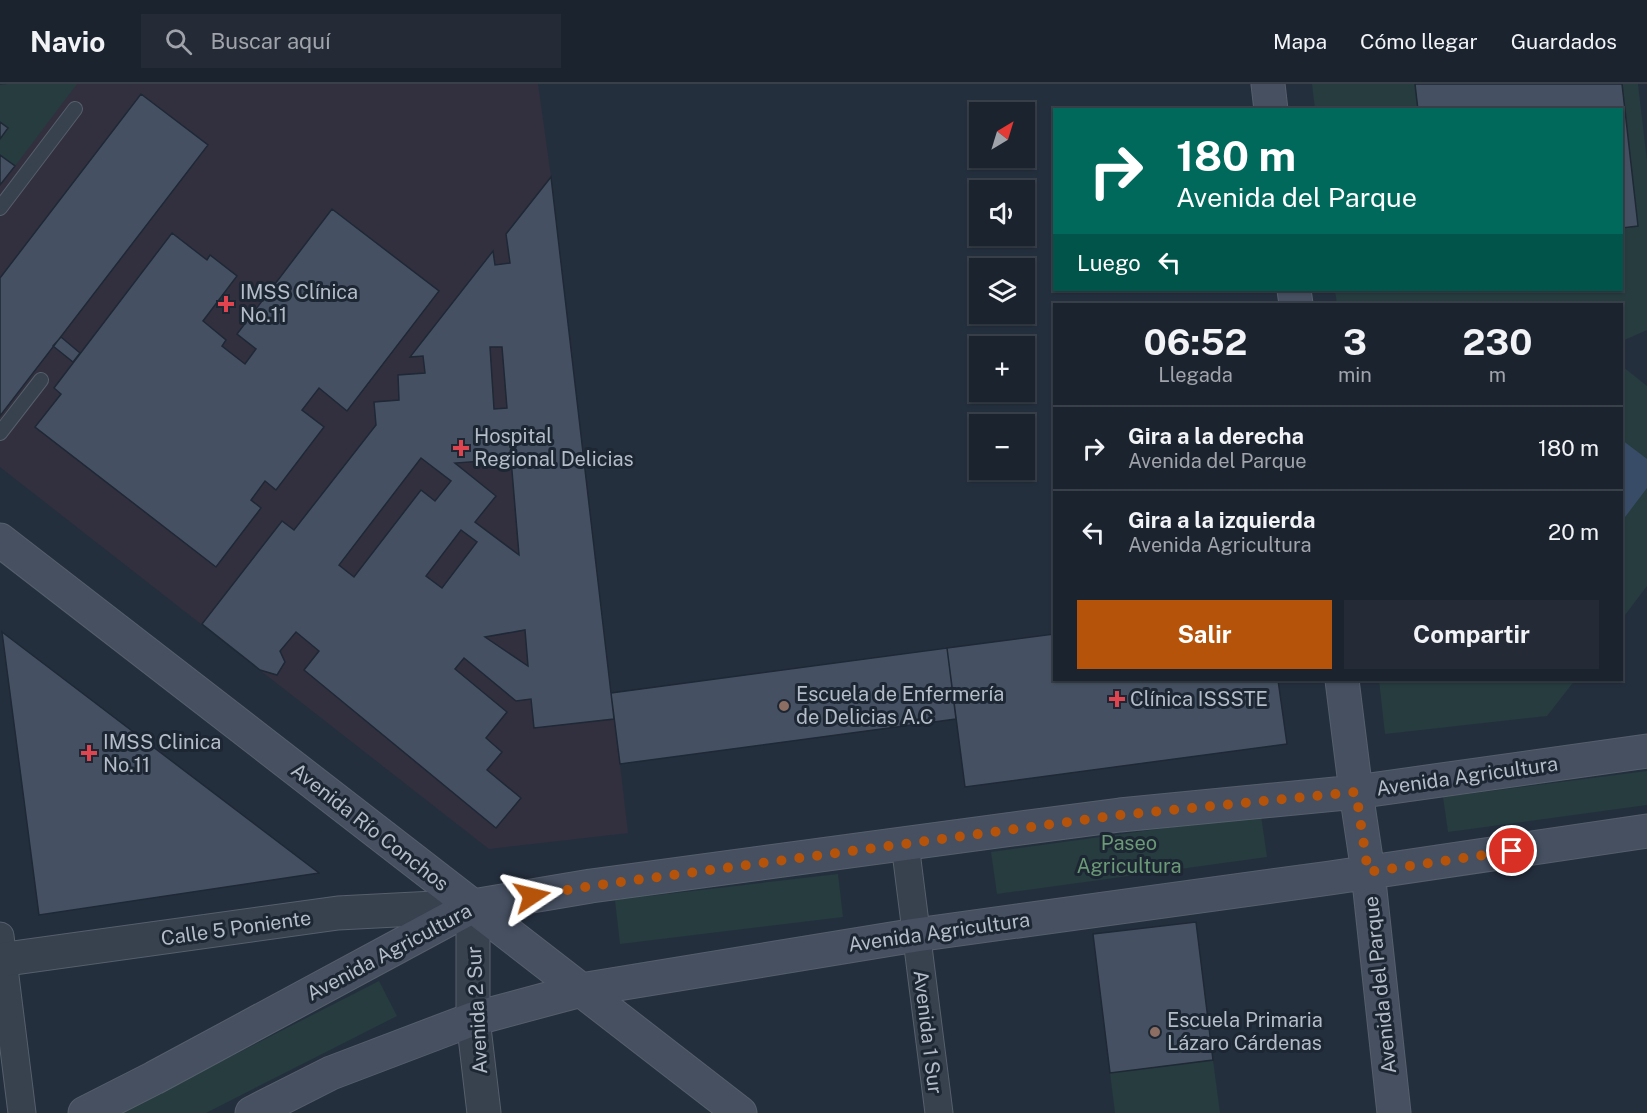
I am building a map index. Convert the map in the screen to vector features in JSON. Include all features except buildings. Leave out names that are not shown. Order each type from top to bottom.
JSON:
[{"type":"main road","points":[[1268,84],[1271,108]]},
{"type":"main road","name":"Avenida Río Conchos","points":[[0,540],[740,1113]]},
{"type":"main road","name":"Avenida del Parque","points":[[1342,681],[1368,872],[1394,1113]]},
{"type":"main road","name":"Avenida Agricultura","points":[[86,1113],[472,906],[591,886],[1120,815],[1356,792],[1647,752]]},
{"type":"main road","name":"Avenida Agricultura","points":[[252,1113],[331,1073],[473,1019],[581,990],[916,935],[1647,831]]},
{"type":"street","name":"Avenida 1 Sur","points":[[904,844],[939,1113]]},
{"type":"street","name":"Calle 5 Poniente","points":[[1,952],[338,914],[472,906]]},
{"type":"street","name":"Avenida 2 Sur","points":[[472,906],[473,1019],[484,1113]]},
{"type":"street","points":[[1,952],[22,1113]]},
{"type":"lane","points":[[0,208],[75,110]]},
{"type":"lane","points":[[0,433],[42,380]]},
{"type":"shaded area","points":[[538,84],[551,177],[628,833],[489,849],[0,467],[0,85]]},
{"type":"green space","points":[[77,84],[15,166],[0,155],[0,139],[8,128],[0,122],[0,85]]},
{"type":"green space","points":[[1312,84],[1638,84],[1647,161],[1647,330],[1623,341],[1623,303],[1337,303],[1335,291],[1623,291],[1623,108],[1315,108]]},
{"type":"green space","points":[[1623,367],[1647,386],[1647,586],[1623,618]]},
{"type":"green space","points":[[1379,681],[1574,681],[1547,716],[1385,734]]},
{"type":"green space","points":[[1647,771],[1647,805],[1448,832],[1443,797]]},
{"type":"green space","name":"Paseo Agricultura","points":[[1261,815],[1267,857],[997,894],[991,852]]},
{"type":"green space","points":[[838,874],[843,917],[620,944],[615,900]]},
{"type":"green space","points":[[379,981],[397,1016],[206,1113],[120,1113]]},
{"type":"green space","points":[[1213,1060],[1220,1113],[1115,1113],[1110,1073]]},
{"type":"water","points":[[1623,441],[1647,459],[1647,488],[1623,520]]},
{"type":"place","name":"IMSS Clínica No.11","points":[[226,304]]},
{"type":"place","name":"Hospital Regional Delicias","points":[[461,448]]},
{"type":"place","name":"Clínica ISSSTE","points":[[1117,699]]},
{"type":"place","name":"Escuela de Enfermería de Delicias A.C","points":[[784,706]]},
{"type":"place","name":"IMSS Clinica No.11","points":[[89,753]]},
{"type":"place","name":"Escuela Primaria Lázaro Cárdenas","points":[[1155,1032]]},
{"type":"route","points":[[532,896],[1077,820],[1356,792],[1368,872],[1512,851]]}]
